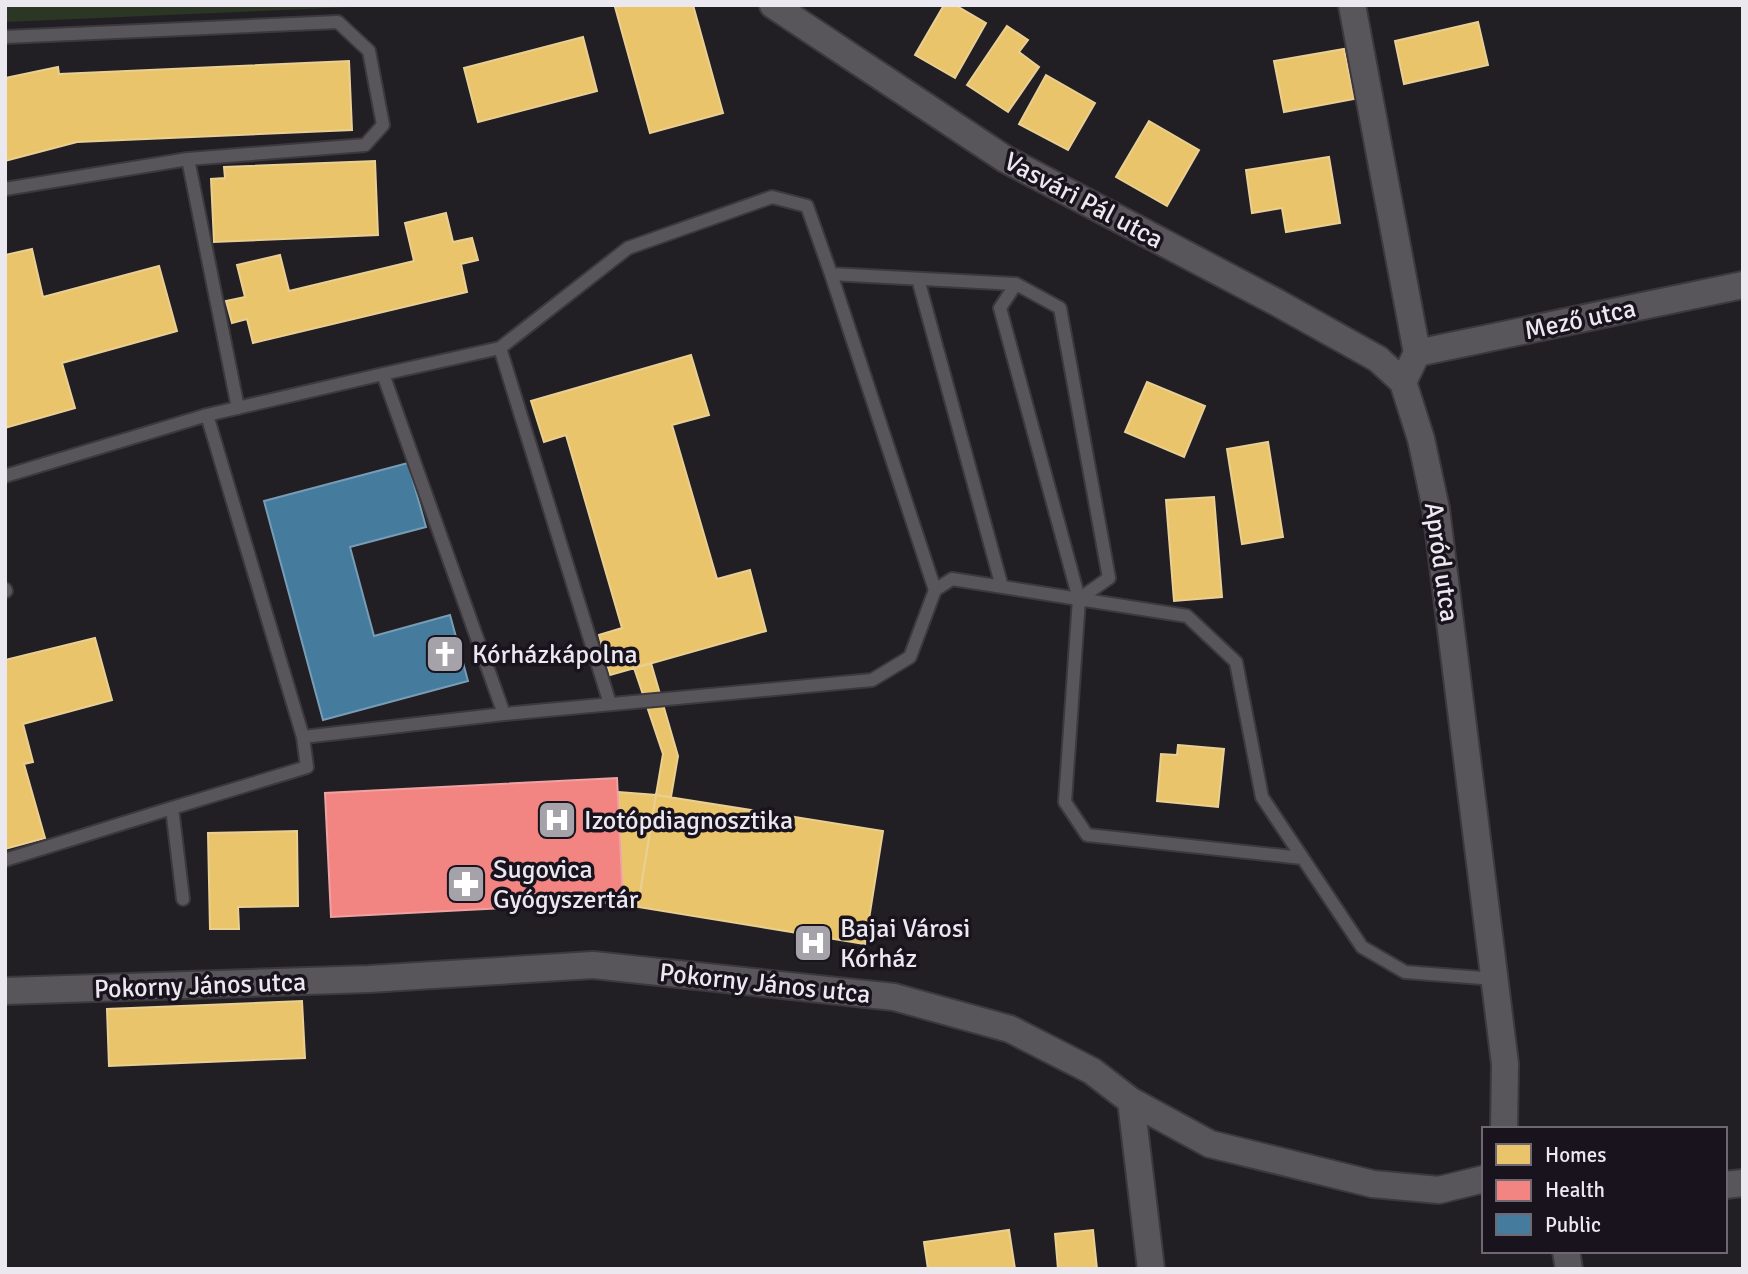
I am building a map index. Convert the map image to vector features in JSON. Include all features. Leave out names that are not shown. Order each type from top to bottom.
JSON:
[{"type":"street","name":"Vasvári Pál utca","points":[[773,5],[1006,159],[1378,359],[1403,382]]},
{"type":"street","points":[[1352,5],[1417,353],[1403,382]]},
{"type":"street","name":"Mező utca","points":[[1417,353],[1743,285]]},
{"type":"street","name":"Apród utca","points":[[1403,382],[1421,439],[1436,509],[1505,1065],[1504,1127]]},
{"type":"street","name":"Pokorny János utca","points":[[5,991],[342,980],[593,965],[894,997],[1010,1029],[1091,1071],[1131,1101],[1210,1144],[1373,1185],[1439,1190],[1482,1179]]},
{"type":"street","points":[[1131,1101],[1151,1269]]},
{"type":"lane","points":[[5,37],[338,22],[369,51],[383,125],[365,145],[188,159],[5,189]]},
{"type":"lane","points":[[188,159],[238,408]]},
{"type":"lane","points":[[5,476],[207,415],[500,348],[628,248],[772,197],[807,206],[934,590],[910,657],[872,680],[504,714],[303,737]]},
{"type":"lane","points":[[831,274],[1016,284],[1060,308],[1109,578],[1079,599]]},
{"type":"lane","points":[[918,279],[1002,587]]},
{"type":"lane","points":[[1016,284],[1000,308],[1079,599],[1065,802],[1087,835],[1302,858]]},
{"type":"lane","points":[[500,348],[610,704]]},
{"type":"lane","points":[[383,374],[504,714]]},
{"type":"lane","points":[[5,860],[307,767],[303,737],[207,415]]},
{"type":"lane","points":[[934,590],[953,579],[1187,616],[1236,662],[1262,797],[1362,947],[1405,972],[1494,979]]},
{"type":"lane","points":[[172,808],[183,899]]},
{"type":"green space","points":[[5,5],[398,5],[5,22]]},
{"type":"building: Homes","points":[[693,5],[723,113],[650,133],[615,7]]},
{"type":"building: Homes","points":[[944,5],[955,5],[986,23],[955,78],[915,55]]},
{"type":"building: Homes","points":[[1478,22],[1488,65],[1404,84],[1395,41]]},
{"type":"building: Homes","points":[[1007,26],[1028,40],[1019,52],[1039,67],[1008,112],[967,85]]},
{"type":"building: Homes","points":[[583,37],[597,91],[478,122],[464,68]]},
{"type":"building: Homes","points":[[1344,49],[1354,99],[1284,112],[1274,61]]},
{"type":"building: Homes","points":[[349,61],[352,130],[77,142],[5,161],[5,78],[58,67],[59,74]]},
{"type":"building: Homes","points":[[1046,75],[1095,103],[1068,150],[1019,124]]},
{"type":"building: Homes","points":[[1149,121],[1199,150],[1167,206],[1116,177]]},
{"type":"building: Homes","points":[[1329,157],[1340,223],[1286,232],[1282,208],[1252,213],[1246,170]]},
{"type":"building: Homes","points":[[375,161],[378,235],[214,242],[211,179],[225,178],[224,167]]},
{"type":"building: Homes","points":[[446,213],[453,242],[472,238],[478,260],[461,264],[467,292],[253,343],[247,319],[232,323],[226,301],[245,297],[237,265],[280,255],[289,291],[414,261],[405,223]]},
{"type":"building: Homes","points":[[32,249],[43,297],[159,266],[177,331],[62,363],[75,408],[5,428],[5,255]]},
{"type":"building: Homes","points":[[691,355],[709,415],[672,425],[717,579],[750,570],[766,631],[610,675],[599,635],[622,628],[566,435],[544,442],[531,401]]},
{"type":"building: Homes","points":[[1147,382],[1205,406],[1184,457],[1125,432]]},
{"type":"building: Homes","points":[[1268,442],[1283,537],[1242,544],[1227,449]]},
{"type":"building: Homes","points":[[1214,497],[1222,597],[1174,601],[1166,500]]},
{"type":"building: Homes","points":[[95,638],[112,700],[23,724],[33,762],[24,764],[45,838],[5,849],[5,660]]},
{"type":"building: Homes","points":[[651,663],[678,756],[671,797],[656,795],[663,754],[634,668]]},
{"type":"building: Homes","points":[[1178,745],[1224,749],[1218,807],[1157,801],[1161,754],[1177,755]]},
{"type":"building: Homes","points":[[618,792],[656,795],[638,904],[623,902]]},
{"type":"building: Homes","points":[[656,795],[883,831],[865,944],[638,907]]},
{"type":"building: Homes","points":[[297,831],[298,906],[238,907],[239,929],[210,929],[208,833]]},
{"type":"building: Homes","points":[[302,1001],[305,1058],[109,1066],[107,1009]]},
{"type":"building: Homes","points":[[1009,1230],[1015,1269],[928,1269],[924,1242]]},
{"type":"building: Homes","points":[[1093,1230],[1097,1269],[1058,1269],[1055,1234]]},
{"type":"building: Health","points":[[617,778],[623,902],[331,917],[325,793]]},
{"type":"building: Public","points":[[408,463],[426,527],[350,547],[374,636],[450,615],[468,681],[323,720],[264,501]]},
{"type":"place","name":"Kórházkápolna","points":[[445,654]]},
{"type":"place","name":"Izotópdiagnosztika","points":[[557,820]]},
{"type":"place","name":"Sugovica Gyógyszertár","points":[[466,884]]},
{"type":"place","name":"Bajai Városi Kórház","points":[[813,943]]}]
